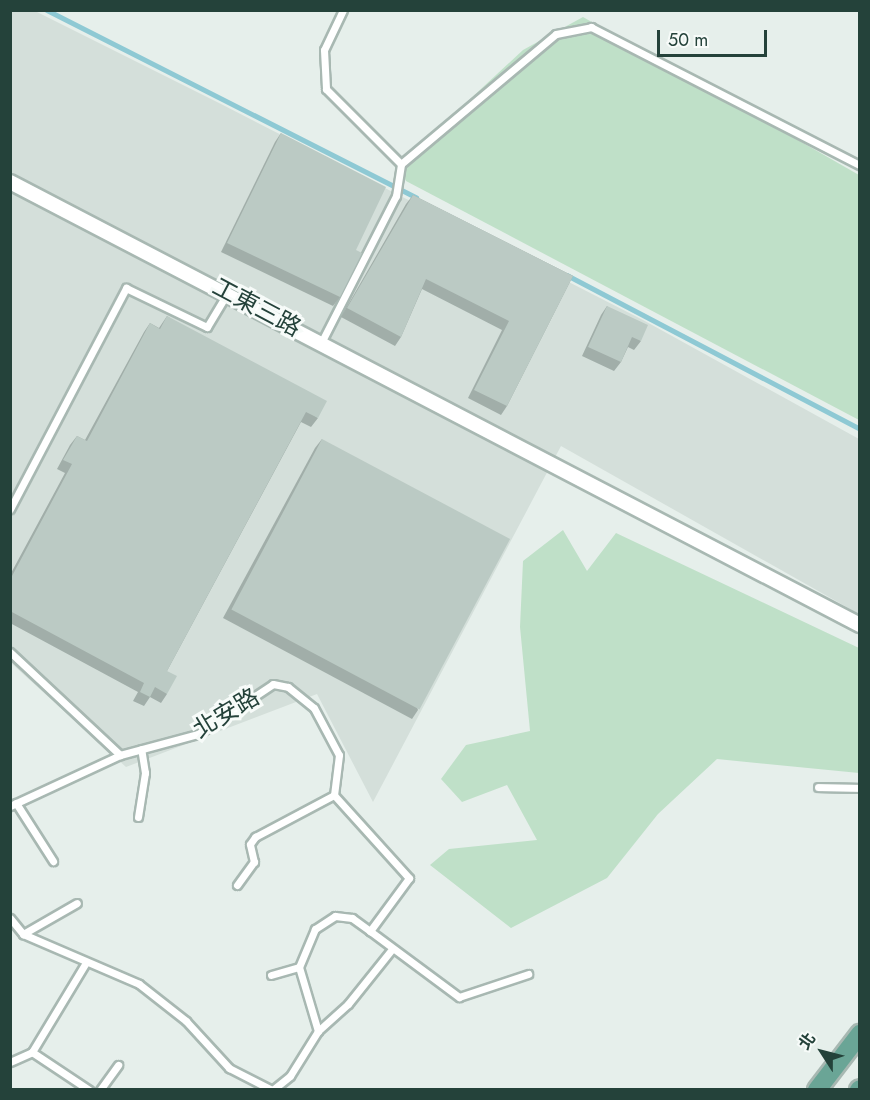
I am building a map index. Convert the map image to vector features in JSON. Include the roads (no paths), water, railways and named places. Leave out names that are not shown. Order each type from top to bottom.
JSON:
[{"type":"main road","points":[[817,1089],[860,1034]]},
{"type":"street","name":"工東三路","points":[[10,182],[228,291],[860,625]]},
{"type":"lane","points":[[343,10],[324,50],[326,89],[401,164]]},
{"type":"lane","points":[[322,341],[396,196],[401,164],[556,34],[591,27],[860,165]]},
{"type":"lane","points":[[10,509],[126,288],[207,327],[228,291]]},
{"type":"lane","points":[[10,652],[120,754]]},
{"type":"lane","name":"北安路","points":[[13,805],[120,754],[198,734],[273,684],[288,687],[314,708],[339,755],[334,795]]},
{"type":"lane","points":[[138,817],[145,773],[141,749]]},
{"type":"lane","points":[[818,787],[860,788]]},
{"type":"lane","points":[[237,885],[254,862],[250,844],[255,837],[334,795],[409,878],[370,931]]},
{"type":"lane","points":[[13,805],[53,861]]},
{"type":"lane","points":[[23,934],[77,903]]},
{"type":"lane","points":[[318,1031],[299,967],[315,929],[324,921],[335,916],[352,918],[459,997],[528,974]]},
{"type":"lane","points":[[10,918],[23,934],[85,964],[139,984],[186,1021],[229,1068],[273,1089],[290,1076],[318,1031],[348,1004],[392,949]]},
{"type":"lane","points":[[10,1062],[32,1052],[85,964]]},
{"type":"lane","points":[[271,975],[299,967]]},
{"type":"lane","points":[[32,1052],[89,1089]]},
{"type":"lane","points":[[100,1089],[118,1065]]},
{"type":"waterway","points":[[47,10],[416,197]]},
{"type":"waterway","points":[[567,275],[860,429]]}]
